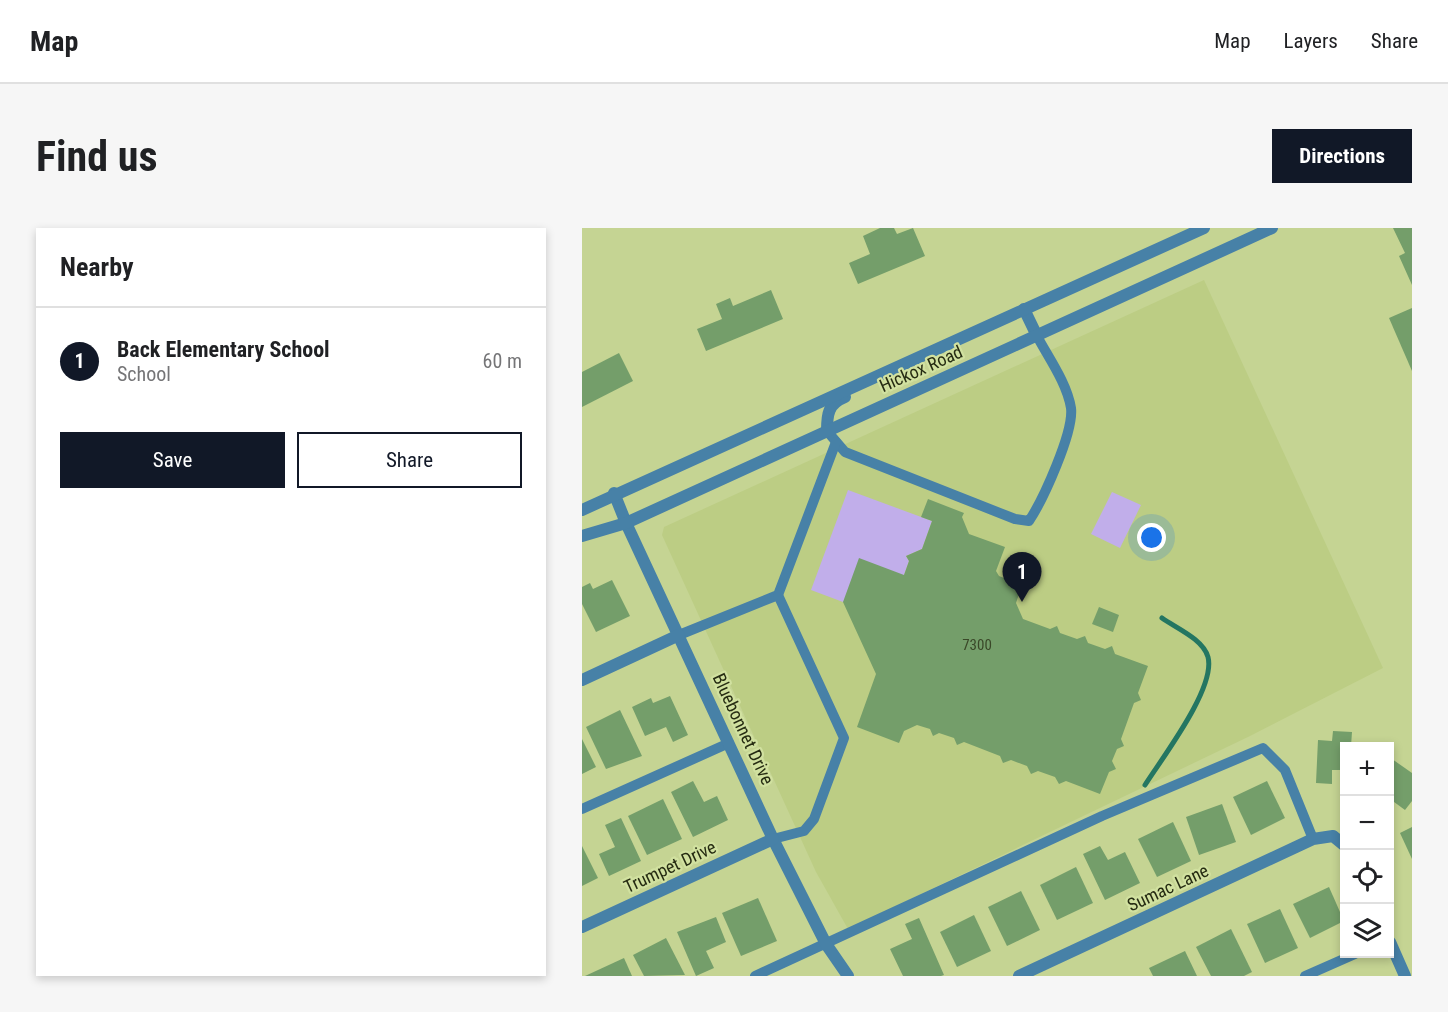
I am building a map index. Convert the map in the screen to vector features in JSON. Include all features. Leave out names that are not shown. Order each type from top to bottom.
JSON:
[{"type":"street","name":"Hickox Road","points":[[582,510],[614,493],[1204,228]]},
{"type":"street","name":"Hickox Road","points":[[582,536],[626,523],[1272,228]]},
{"type":"street","points":[[1023,309],[1037,336]]},
{"type":"street","points":[[827,431],[827,413],[834,401],[975,339],[983,327]]},
{"type":"street","name":"Bluebonnet Drive","points":[[614,493],[773,839],[826,944],[848,976]]},
{"type":"street","points":[[582,680],[679,635]]},
{"type":"street","name":"Sumac Lane","points":[[1019,976],[1313,839],[1333,836],[1340,842]]},
{"type":"street","name":"Trumpet Drive","points":[[582,927],[773,839]]},
{"type":"street","points":[[1394,953],[1405,976]]},
{"type":"lane","points":[[827,431],[845,452],[1015,519],[1029,521],[1041,503],[1067,433],[1071,408],[1060,380],[1037,336]]},
{"type":"lane","points":[[773,839],[804,831],[814,819],[844,738],[778,595],[836,442]]},
{"type":"lane","points":[[679,635],[778,595]]},
{"type":"lane","points":[[582,809],[729,743]]},
{"type":"lane","points":[[755,976],[1102,816],[1263,748],[1285,770],[1313,839]]},
{"type":"lane","points":[[1305,976],[1346,958]]},
{"type":"shaded area","points":[[1204,280],[1383,668],[1250,736],[848,929],[816,872],[662,535],[664,527]]},
{"type":"shaded area","points":[[848,490],[932,521],[922,549],[906,556],[909,561],[904,575],[843,602],[811,590]]},
{"type":"shaded area","points":[[1112,492],[1141,505],[1120,548],[1091,534]]},
{"type":"building","points":[[880,228],[894,228],[897,234],[913,228],[925,256],[858,284],[849,263],[870,254],[863,236]]},
{"type":"building","points":[[1393,228],[1412,228],[1412,285],[1399,256],[1405,253]]},
{"type":"building","points":[[771,290],[783,319],[706,351],[697,329],[722,319],[716,304],[730,298],[733,306]]},
{"type":"building","points":[[1412,308],[1412,371],[1389,318]]},
{"type":"building","points":[[619,353],[633,381],[582,407],[582,372]]},
{"type":"building","points":[[928,499],[964,513],[962,517],[969,534],[1005,547],[996,571],[999,576],[1022,585],[1016,603],[1023,619],[1050,629],[1057,626],[1060,633],[1077,639],[1085,636],[1088,643],[1105,649],[1112,646],[1115,654],[1148,666],[1138,693],[1141,700],[1134,703],[1121,739],[1124,746],[1117,749],[1112,761],[1116,769],[1109,772],[1100,794],[1066,781],[1059,784],[1055,777],[1038,771],[1031,774],[1027,766],[1011,760],[1003,763],[1000,756],[964,742],[957,745],[954,738],[939,733],[933,736],[930,729],[917,725],[904,731],[899,743],[857,727],[876,674],[843,602],[859,558],[904,575],[909,561],[906,556],[922,549],[932,521],[921,517]]},
{"type":"building","points":[[612,580],[630,616],[596,632],[582,604],[582,587],[590,583],[593,589]]},
{"type":"building","points":[[1099,607],[1119,615],[1113,632],[1092,624]]},
{"type":"building","points":[[670,696],[688,735],[673,742],[666,727],[645,736],[632,707],[651,698],[653,703]]},
{"type":"building","points":[[620,710],[642,756],[606,769],[586,727]]},
{"type":"building","points":[[1333,731],[1352,732],[1351,742],[1340,742],[1340,770],[1332,770],[1332,784],[1316,783],[1318,740],[1332,741]]},
{"type":"building","points":[[582,739],[596,767],[582,774]]},
{"type":"building","points":[[1394,760],[1412,773],[1412,801],[1405,810],[1394,802]]},
{"type":"building","points":[[693,781],[704,802],[717,796],[728,820],[693,837],[671,792]]},
{"type":"building","points":[[1267,781],[1285,818],[1251,835],[1233,797]]},
{"type":"building","points":[[663,799],[682,839],[647,855],[628,816]]},
{"type":"building","points":[[1222,804],[1236,842],[1199,855],[1186,817]]},
{"type":"building","points":[[621,818],[641,861],[609,876],[599,854],[615,847],[605,825]]},
{"type":"building","points":[[1173,822],[1191,861],[1157,877],[1138,839]]},
{"type":"building","points":[[1412,827],[1412,859],[1400,833]]},
{"type":"building","points":[[582,846],[598,878],[582,886]]},
{"type":"building","points":[[1100,846],[1108,860],[1125,852],[1140,883],[1105,900],[1083,854]]},
{"type":"building","points":[[1076,867],[1093,903],[1057,920],[1040,885]]},
{"type":"building","points":[[1329,887],[1340,912],[1340,923],[1310,938],[1293,904]]},
{"type":"building","points":[[1021,891],[1040,930],[1007,946],[988,907]]},
{"type":"building","points":[[758,898],[777,941],[741,956],[722,913]]},
{"type":"building","points":[[1280,909],[1298,948],[1265,963],[1247,924]]},
{"type":"building","points":[[974,915],[991,951],[957,967],[940,932]]},
{"type":"building","points":[[716,917],[726,942],[706,951],[714,968],[696,976],[677,932]]},
{"type":"building","points":[[919,918],[944,975],[903,976],[890,949],[912,939],[905,924]]},
{"type":"building","points":[[1231,929],[1252,972],[1244,976],[1211,976],[1196,947]]},
{"type":"building","points":[[666,938],[685,975],[644,976],[633,955]]},
{"type":"building","points":[[1185,951],[1197,976],[1153,976],[1149,968]]},
{"type":"building","points":[[624,958],[632,976],[585,976]]},
{"type":"waterway","points":[[1145,785],[1175,741],[1196,704],[1208,670],[1208,657],[1201,645],[1162,618]]},
{"type":"place","name":"Back Elementary School","points":[[1022,602]]}]
